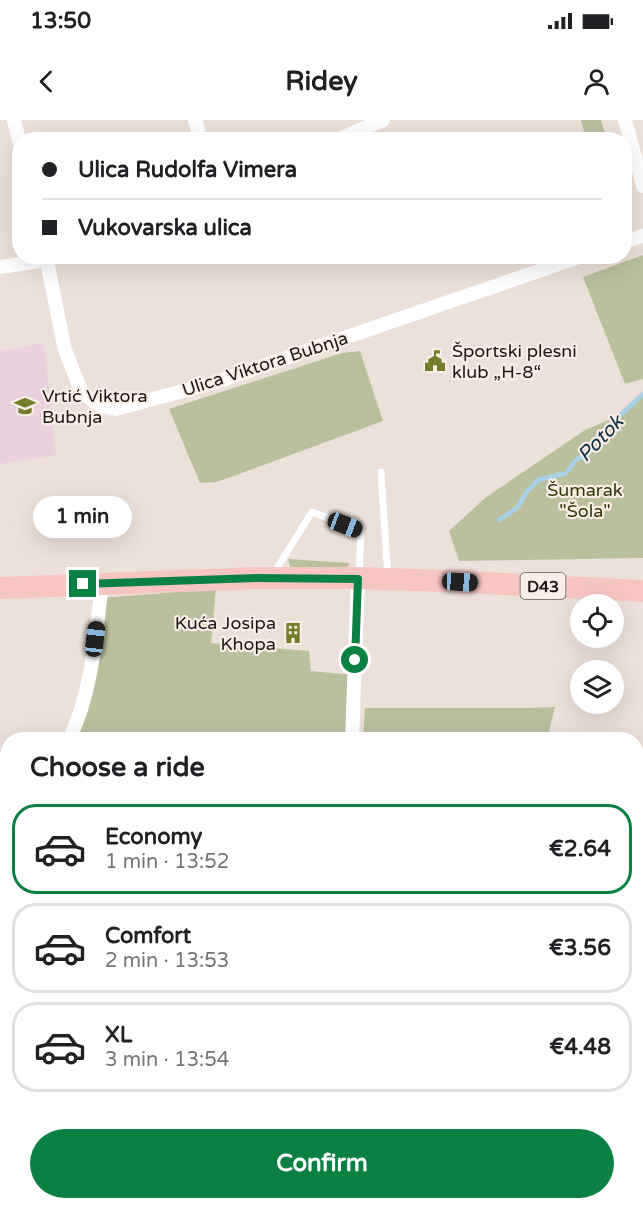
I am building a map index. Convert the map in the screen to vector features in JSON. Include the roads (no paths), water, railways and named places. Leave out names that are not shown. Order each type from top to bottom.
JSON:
[{"type":"main road","name":"D43","points":[[0,588],[270,579],[388,579],[643,591]]},
{"type":"street","points":[[355,132],[383,120]]},
{"type":"street","points":[[632,146],[643,186]]},
{"type":"street","points":[[0,267],[15,264]]},
{"type":"street","name":"Ulica Viktora Bubnja","points":[[47,264],[65,350],[82,393],[101,406],[116,409],[216,382],[559,264]]},
{"type":"street","points":[[352,732],[358,579]]},
{"type":"street","points":[[72,732],[93,660],[102,583]]},
{"type":"lane","points":[[381,472],[388,579]]},
{"type":"lane","points":[[270,579],[312,513],[361,531],[358,579]]},
{"type":"waterway","name":"Potok","points":[[499,520],[517,508],[526,493],[538,480],[566,473],[576,460],[588,453],[597,437],[643,394]]},
{"type":"place","name":"Športski plesni klub „H-8“","points":[[435,361]]},
{"type":"place","name":"Vrtić Viktora Bubnja","points":[[25,406]]},
{"type":"place","name":"Kuća Josipa Khopa","points":[[293,633]]},
{"type":"park label","name":"Šumarak \"Šola\"","points":[[585,500]]}]
